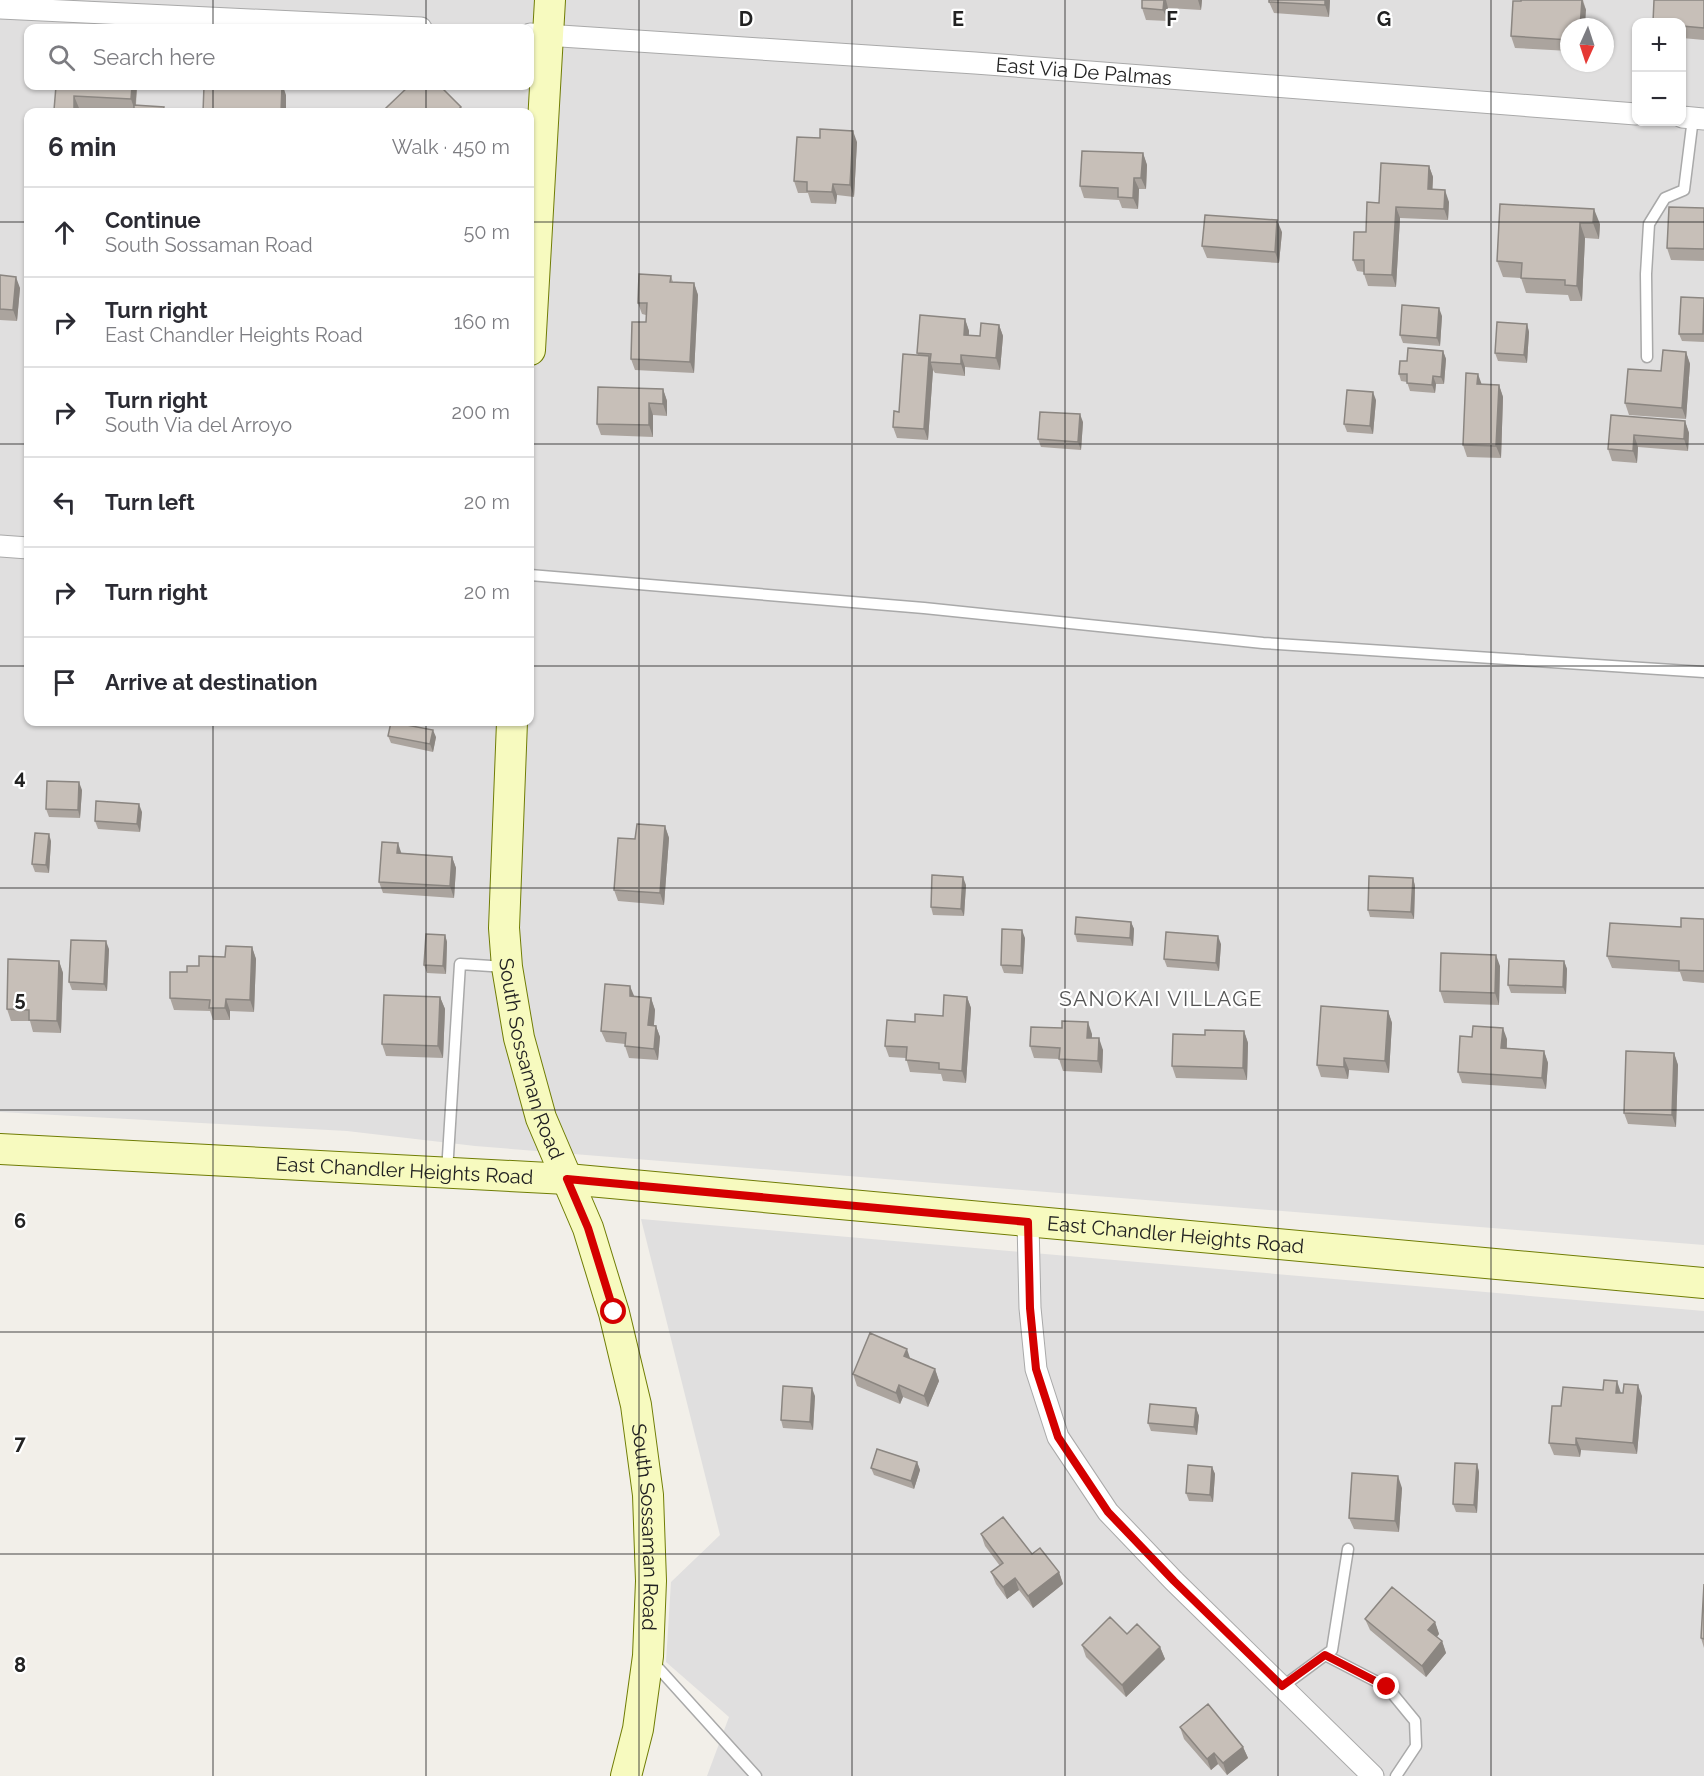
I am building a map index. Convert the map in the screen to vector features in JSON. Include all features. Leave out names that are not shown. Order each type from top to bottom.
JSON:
[{"type":"main road","points":[[534,210],[539,34],[550,0]]},
{"type":"main road","name":"South Sossaman Road","points":[[512,726],[504,928],[507,967],[519,1038],[541,1118],[588,1228],[614,1312],[636,1405],[648,1495],[651,1581],[648,1656],[638,1729],[626,1776]]},
{"type":"main road","name":"East Chandler Heights Road","points":[[0,1149],[567,1179],[1704,1283]]},
{"type":"street","points":[[0,8],[337,24]]},
{"type":"street","name":"East Via De Palmas","points":[[539,34],[975,63],[1632,114]]},
{"type":"street","points":[[0,546],[24,548]]},
{"type":"street","points":[[1028,1222],[1030,1308],[1036,1369],[1058,1437],[1108,1512],[1174,1581],[1373,1776]]},
{"type":"lane","points":[[1647,357],[1646,274],[1649,224],[1665,198],[1684,190],[1693,118]]},
{"type":"lane","points":[[534,575],[924,608],[1263,643],[1704,672]]},
{"type":"lane","points":[[447,1173],[460,964],[507,967]]},
{"type":"lane","points":[[1282,1686],[1332,1650],[1348,1550]]},
{"type":"lane","points":[[1325,1655],[1387,1687],[1415,1721],[1416,1746],[1396,1776]]},
{"type":"lane","points":[[648,1656],[756,1776]]},
{"type":"shaded area","points":[[0,0],[1704,0],[1704,1245],[475,1146],[347,1131],[0,1112]]},
{"type":"shaded area","points":[[641,1219],[1704,1311],[1704,1776],[707,1776],[729,1717],[666,1662],[671,1582],[720,1535]]},
{"type":"building","points":[[1142,0],[1164,0],[1163,10],[1142,8]]},
{"type":"building","points":[[1269,0],[1325,0],[1325,5],[1269,2]]},
{"type":"building","points":[[1582,0],[1581,18],[1560,18],[1560,39],[1511,36],[1513,1]]},
{"type":"building","points":[[1654,0],[1704,0],[1704,28],[1686,26],[1686,18],[1653,18]]},
{"type":"building","points":[[56,90],[132,90],[131,99],[74,96],[74,108],[54,108]]},
{"type":"building","points":[[204,90],[282,90],[281,108],[203,108]]},
{"type":"building","points":[[405,90],[444,90],[461,107],[460,108],[386,108]]},
{"type":"building","points":[[134,105],[164,107],[164,108],[134,108]]},
{"type":"building","points":[[820,129],[853,131],[850,185],[833,184],[832,192],[807,191],[807,182],[794,181],[797,137],[820,138]]},
{"type":"building","points":[[1082,151],[1143,153],[1141,178],[1134,178],[1133,198],[1118,197],[1118,188],[1080,186]]},
{"type":"building","points":[[1381,163],[1429,166],[1428,189],[1445,190],[1444,209],[1396,207],[1392,275],[1364,274],[1364,260],[1353,260],[1354,232],[1366,232],[1367,202],[1379,203]]},
{"type":"building","points":[[1500,204],[1594,209],[1593,223],[1580,223],[1577,286],[1565,285],[1565,280],[1521,278],[1522,263],[1497,261]]},
{"type":"building","points":[[1669,207],[1704,208],[1704,249],[1667,248]]},
{"type":"building","points":[[1205,215],[1277,220],[1275,252],[1202,246]]},
{"type":"building","points":[[639,274],[671,276],[670,282],[694,283],[690,362],[631,359],[632,322],[646,322],[647,303],[638,303]]},
{"type":"building","points":[[0,275],[16,277],[13,310],[0,309]]},
{"type":"building","points":[[1681,297],[1704,298],[1703,334],[1679,334]]},
{"type":"building","points":[[1402,305],[1439,308],[1437,338],[1400,335]]},
{"type":"building","points":[[920,315],[965,319],[964,335],[980,336],[981,323],[999,325],[996,358],[961,355],[961,364],[930,362],[931,354],[917,353]]},
{"type":"building","points":[[1497,322],[1527,324],[1524,355],[1495,353]]},
{"type":"building","points":[[1408,348],[1443,351],[1441,377],[1433,376],[1432,385],[1407,383],[1407,374],[1399,374],[1400,361],[1407,361]]},
{"type":"building","points":[[1663,350],[1686,352],[1682,408],[1625,403],[1628,369],[1661,371]]},
{"type":"building","points":[[903,354],[929,356],[924,429],[893,427],[894,411],[899,412]]},
{"type":"building","points":[[1466,373],[1478,374],[1477,384],[1499,385],[1496,446],[1463,445]]},
{"type":"building","points":[[598,387],[663,389],[663,404],[649,403],[649,425],[597,424]]},
{"type":"building","points":[[1347,390],[1373,392],[1370,426],[1344,424]]},
{"type":"building","points":[[1040,412],[1080,414],[1078,442],[1038,439]]},
{"type":"building","points":[[1611,415],[1685,421],[1684,439],[1634,435],[1633,451],[1608,449]]},
{"type":"building","points":[[390,726],[412,726],[433,730],[430,744],[388,736]]},
{"type":"building","points":[[47,781],[79,782],[78,810],[46,809]]},
{"type":"building","points":[[96,801],[139,804],[137,824],[95,821]]},
{"type":"building","points":[[637,824],[665,826],[660,893],[614,890],[618,838],[635,839]]},
{"type":"building","points":[[35,833],[49,834],[46,865],[32,864]]},
{"type":"building","points":[[382,842],[398,843],[397,853],[452,857],[450,886],[379,882]]},
{"type":"building","points":[[932,875],[963,877],[961,909],[931,907]]},
{"type":"building","points":[[1369,876],[1413,878],[1411,912],[1368,910]]},
{"type":"building","points":[[1076,917],[1131,922],[1130,938],[1075,934]]},
{"type":"building","points":[[1681,918],[1704,919],[1704,971],[1679,970],[1679,961],[1607,956],[1610,923],[1681,927]]},
{"type":"building","points":[[1002,929],[1022,930],[1021,966],[1001,965]]},
{"type":"building","points":[[1166,932],[1218,936],[1216,963],[1164,959]]},
{"type":"building","points":[[426,934],[445,935],[443,966],[424,965]]},
{"type":"building","points":[[71,940],[106,941],[104,984],[69,982]]},
{"type":"building","points":[[226,946],[252,947],[250,1000],[226,999],[225,1008],[209,1008],[210,1000],[170,998],[170,972],[187,972],[187,966],[199,966],[199,956],[225,957]]},
{"type":"building","points":[[1441,953],[1496,955],[1495,993],[1440,991]]},
{"type":"building","points":[[8,959],[59,961],[57,1021],[29,1020],[29,1010],[7,1009]]},
{"type":"building","points":[[1509,959],[1564,961],[1563,987],[1508,985]]},
{"type":"building","points":[[605,984],[630,986],[630,996],[651,998],[648,1025],[656,1026],[654,1049],[625,1046],[626,1033],[601,1031]]},
{"type":"building","points":[[384,995],[440,997],[438,1046],[382,1044]]},
{"type":"building","points":[[944,995],[967,997],[962,1071],[939,1069],[939,1063],[906,1060],[907,1047],[885,1046],[887,1020],[915,1022],[915,1014],[943,1016]]},
{"type":"building","points":[[1321,1006],[1388,1011],[1385,1061],[1344,1058],[1344,1067],[1317,1065]]},
{"type":"building","points":[[1062,1021],[1088,1022],[1087,1038],[1099,1038],[1098,1061],[1059,1059],[1060,1048],[1030,1046],[1031,1027],[1062,1028]]},
{"type":"building","points":[[1473,1026],[1503,1028],[1501,1048],[1544,1051],[1542,1078],[1458,1072],[1460,1036],[1472,1037]]},
{"type":"building","points":[[1205,1030],[1244,1031],[1243,1068],[1172,1066],[1173,1034],[1205,1035]]},
{"type":"building","points":[[1626,1051],[1674,1053],[1672,1115],[1624,1113]]},
{"type":"building","points":[[870,1333],[907,1349],[904,1356],[935,1369],[924,1396],[899,1385],[896,1393],[853,1374]]},
{"type":"building","points":[[1604,1380],[1617,1381],[1616,1393],[1623,1393],[1624,1384],[1638,1385],[1633,1443],[1576,1438],[1576,1445],[1549,1443],[1552,1406],[1561,1406],[1563,1387],[1603,1390]]},
{"type":"building","points":[[783,1386],[812,1388],[810,1422],[781,1420]]},
{"type":"building","points":[[1150,1404],[1196,1408],[1194,1427],[1148,1423]]},
{"type":"building","points":[[877,1449],[917,1462],[911,1481],[871,1468]]},
{"type":"building","points":[[1455,1463],[1477,1464],[1474,1505],[1453,1504]]},
{"type":"building","points":[[1188,1465],[1212,1467],[1210,1495],[1186,1493]]},
{"type":"building","points":[[1352,1473],[1398,1476],[1395,1521],[1349,1518]]},
{"type":"building","points":[[1003,1517],[1032,1554],[1040,1548],[1059,1572],[1028,1596],[1015,1578],[1003,1587],[991,1572],[1003,1563],[981,1534]]},
{"type":"building","points":[[1704,1584],[1704,1639],[1701,1638]]},
{"type":"building","points":[[1392,1587],[1435,1622],[1428,1630],[1442,1641],[1422,1666],[1365,1619]]},
{"type":"building","points":[[1110,1617],[1127,1634],[1137,1624],[1160,1647],[1122,1685],[1082,1645]]},
{"type":"building","points":[[1208,1704],[1243,1747],[1223,1763],[1214,1753],[1207,1759],[1180,1727]]},
{"type":"district","name":"SANOKAI VILLAGE","points":[[1161,999]]},
{"type":"route","points":[[614,1312],[588,1228],[567,1179],[1028,1222],[1030,1308],[1036,1369],[1058,1437],[1108,1512],[1174,1581],[1282,1686],[1325,1655],[1344,1667],[1387,1687]]}]
